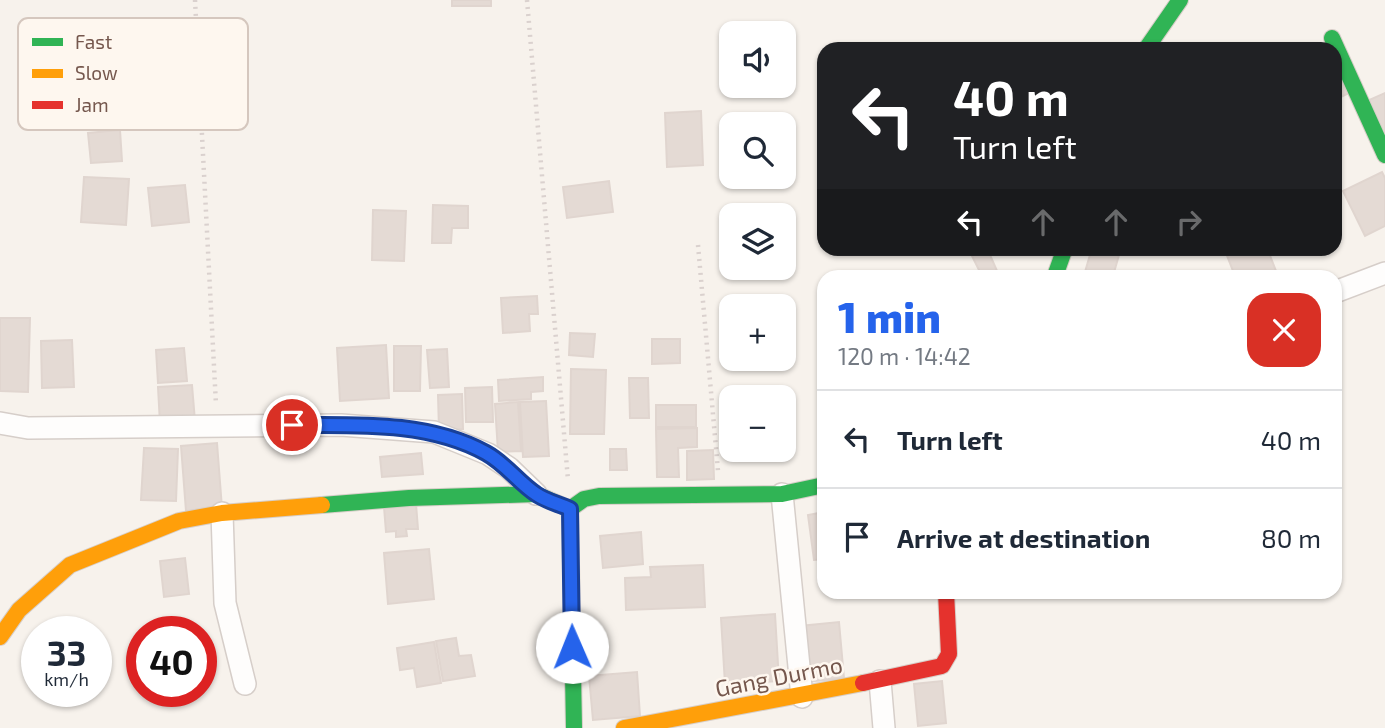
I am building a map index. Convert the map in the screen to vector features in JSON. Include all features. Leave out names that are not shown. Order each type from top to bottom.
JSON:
[{"type":"street","points":[[1151,42],[1180,0]]},
{"type":"street","points":[[1332,38],[1334,42]]},
{"type":"street","points":[[1342,60],[1385,155]]},
{"type":"street","points":[[1342,289],[1385,272]]},
{"type":"street","points":[[0,423],[28,428],[341,425],[434,432],[488,454],[509,468],[536,494],[570,509]]},
{"type":"street","points":[[570,509],[584,499],[599,495],[782,494],[817,486]]},
{"type":"street","points":[[0,637],[19,610],[70,565],[179,521],[222,513],[410,498],[536,494]]},
{"type":"street","points":[[782,494],[802,697]]},
{"type":"street","points":[[570,509],[574,728]]},
{"type":"street","points":[[222,513],[225,603],[245,684]]},
{"type":"street","name":"Gang Durmo","points":[[624,728],[802,697],[942,666],[949,654],[946,599]]},
{"type":"street","points":[[880,681],[884,728]]},
{"type":"path","points":[[195,0],[196,18]]},
{"type":"path","points":[[527,0],[570,509]]},
{"type":"path","points":[[202,130],[217,426]]},
{"type":"path","points":[[698,245],[719,493]]},
{"type":"building","points":[[452,0],[491,0],[491,6],[452,6]]},
{"type":"building","points":[[1342,68],[1353,91],[1342,96]]},
{"type":"building","points":[[1385,93],[1385,140],[1367,101]]},
{"type":"building","points":[[701,111],[703,165],[667,167],[665,113]]},
{"type":"building","points":[[120,130],[122,161],[91,163],[88,133]]},
{"type":"building","points":[[1382,172],[1385,178],[1385,226],[1365,236],[1343,191]]},
{"type":"building","points":[[84,177],[129,179],[126,225],[81,222]]},
{"type":"building","points":[[609,181],[613,212],[567,218],[563,187]]},
{"type":"building","points":[[185,185],[189,222],[152,226],[148,188]]},
{"type":"building","points":[[433,205],[468,206],[468,228],[452,228],[451,243],[432,243]]},
{"type":"building","points":[[373,210],[406,211],[404,261],[372,260]]},
{"type":"building","points":[[972,256],[990,256],[997,270],[979,270]]},
{"type":"building","points":[[1090,256],[1119,256],[1115,270],[1086,270]]},
{"type":"building","points":[[1227,256],[1270,256],[1276,270],[1233,270]]},
{"type":"building","points":[[537,296],[538,314],[529,314],[530,331],[503,333],[501,298]]},
{"type":"building","points":[[0,318],[30,318],[28,392],[0,391]]},
{"type":"building","points":[[570,333],[595,334],[593,357],[569,355]]},
{"type":"building","points":[[652,339],[680,339],[680,363],[652,364]]},
{"type":"building","points":[[72,340],[74,387],[42,388],[41,341]]},
{"type":"building","points":[[386,345],[389,398],[340,401],[337,348]]},
{"type":"building","points":[[394,346],[421,346],[420,391],[394,391]]},
{"type":"building","points":[[184,348],[187,381],[158,383],[156,350]]},
{"type":"building","points":[[447,349],[449,387],[430,388],[427,350]]},
{"type":"building","points":[[571,369],[606,370],[604,434],[570,434]]},
{"type":"building","points":[[543,377],[543,391],[531,392],[531,399],[499,401],[498,380]]},
{"type":"building","points":[[629,378],[648,378],[649,418],[630,418]]},
{"type":"building","points":[[192,385],[195,421],[160,424],[158,387]]},
{"type":"building","points":[[492,387],[493,422],[466,422],[465,388]]},
{"type":"building","points":[[462,394],[463,429],[439,430],[438,395]]},
{"type":"building","points":[[546,401],[549,456],[523,457],[520,402]]},
{"type":"building","points":[[518,402],[521,451],[498,452],[495,404]]},
{"type":"building","points":[[656,405],[696,405],[696,427],[656,427]]},
{"type":"building","points":[[697,428],[697,447],[678,448],[679,477],[657,477],[656,429]]},
{"type":"building","points":[[217,443],[222,508],[186,511],[181,446]]},
{"type":"building","points":[[144,448],[178,449],[176,501],[141,500]]},
{"type":"building","points":[[610,449],[626,449],[627,470],[610,470]]},
{"type":"building","points":[[713,450],[714,479],[687,480],[687,451]]},
{"type":"building","points":[[421,453],[423,474],[382,477],[380,457]]},
{"type":"building","points":[[416,504],[418,529],[406,529],[407,536],[396,537],[396,531],[386,532],[384,507]]},
{"type":"building","points":[[817,513],[817,560],[814,560],[808,515]]},
{"type":"building","points":[[641,532],[643,564],[603,568],[600,536]]},
{"type":"building","points":[[429,549],[434,599],[388,604],[384,553]]},
{"type":"building","points":[[185,558],[189,594],[164,597],[160,561]]},
{"type":"building","points":[[703,565],[705,607],[626,610],[625,578],[651,577],[650,567]]},
{"type":"building","points":[[775,614],[779,681],[725,684],[721,618]]},
{"type":"building","points":[[839,622],[844,678],[806,682],[800,626]]},
{"type":"building","points":[[456,638],[459,656],[471,655],[475,676],[443,681],[436,641]]},
{"type":"building","points":[[434,642],[441,683],[417,687],[414,668],[400,670],[397,648]]},
{"type":"building","points":[[637,672],[640,716],[593,720],[589,676]]},
{"type":"building","points":[[942,681],[946,723],[918,726],[914,684]]},
{"type":"traffic: fast","points":[[1151,42],[1180,0]]},
{"type":"traffic: fast","points":[[1332,38],[1334,42]]},
{"type":"traffic: fast","points":[[1342,60],[1385,155]]},
{"type":"traffic: fast","points":[[1057,270],[1062,256]]},
{"type":"traffic: fast","points":[[574,728],[570,509],[584,499],[599,496],[782,494],[817,486]]},
{"type":"traffic: fast","points":[[322,505],[409,498],[536,494],[570,509]]},
{"type":"traffic: slow","points":[[0,637],[19,610],[70,565],[179,521],[222,513],[322,505]]},
{"type":"traffic: slow","points":[[624,728],[863,683]]},
{"type":"traffic: jam","points":[[863,683],[942,666],[949,654],[946,599]]},
{"type":"route","points":[[292,425],[341,425],[434,432],[488,454],[509,468],[536,494],[570,509],[572,647]]}]
